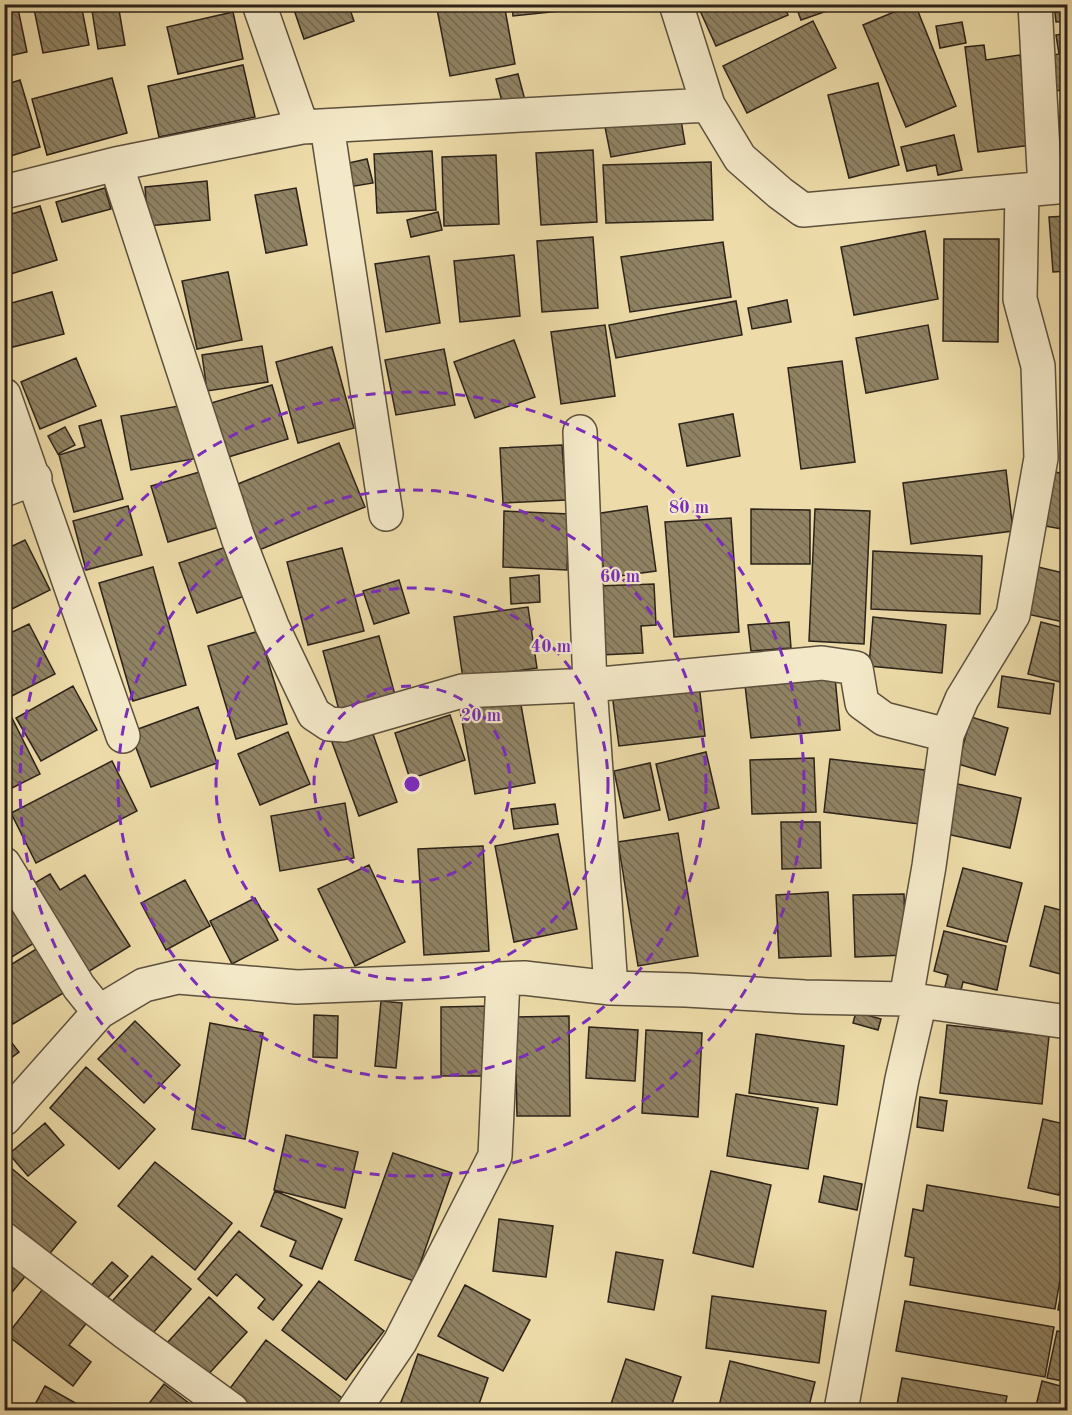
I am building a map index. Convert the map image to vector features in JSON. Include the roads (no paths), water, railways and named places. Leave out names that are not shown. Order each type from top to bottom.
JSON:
[{"type":"street","points":[[259,4],[314,127],[386,514]]},
{"type":"street","points":[[676,4],[708,105],[740,158],[803,210],[1045,188]]},
{"type":"street","points":[[841,1410],[902,1079],[947,735],[963,699],[1013,615],[1041,458],[1038,366],[1020,299],[1045,188],[1028,8]]},
{"type":"street","points":[[4,192],[116,164],[314,127],[708,105]]},
{"type":"street","points":[[116,164],[238,538],[272,626],[314,714],[329,724],[344,725],[462,692],[590,685],[822,663],[856,668],[862,703],[884,719],[947,735]]},
{"type":"street","points":[[4,394],[123,736]]},
{"type":"street","points":[[580,432],[590,685],[610,988]]},
{"type":"street","points":[[4,490],[35,478]]},
{"type":"street","points":[[4,864],[79,987],[99,1012]]},
{"type":"street","points":[[4,1119],[99,1012],[144,985],[178,977],[297,987],[524,978],[610,988],[913,1000],[1068,1022]]},
{"type":"street","points":[[354,1410],[400,1342],[495,1156],[503,979]]},
{"type":"street","points":[[4,1239],[126,1334],[232,1410]]}]
